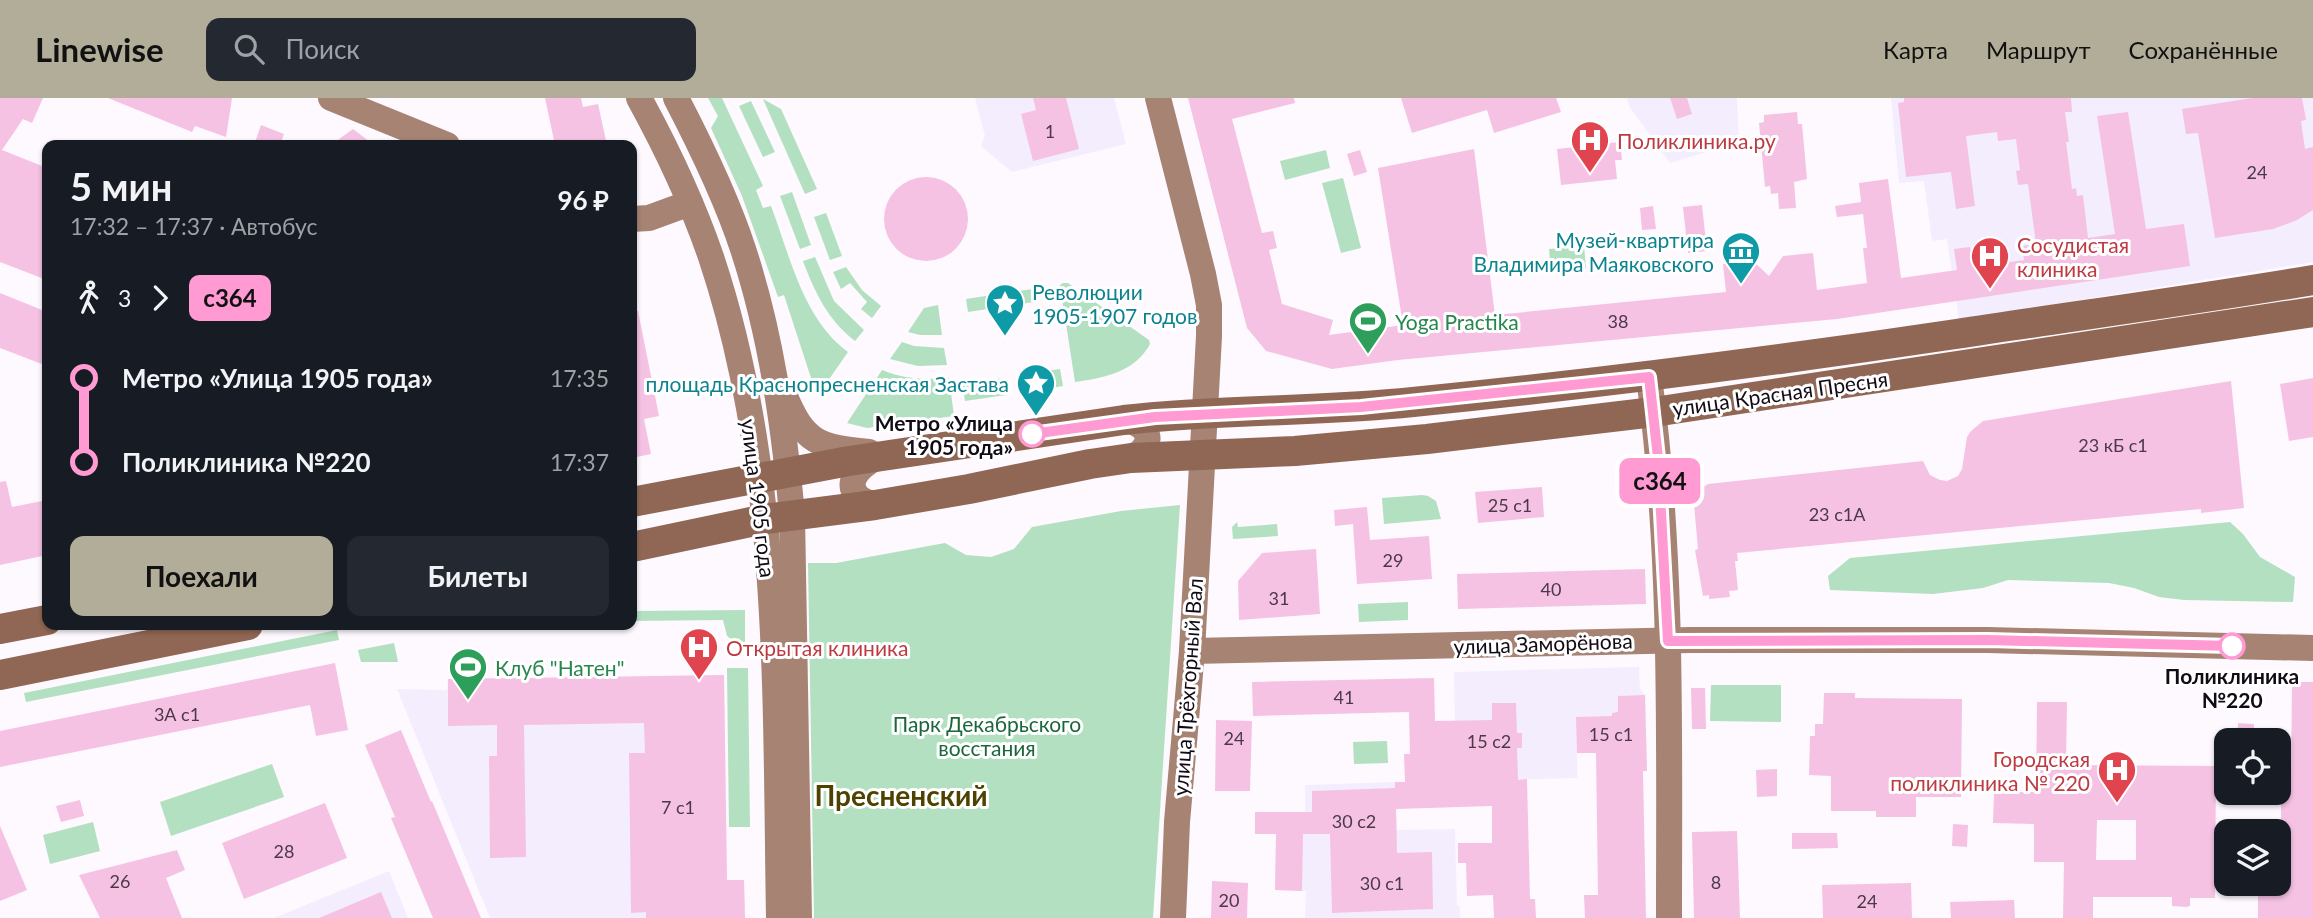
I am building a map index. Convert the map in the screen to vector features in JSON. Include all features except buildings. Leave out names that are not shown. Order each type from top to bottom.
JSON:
[{"type":"main road","points":[[331,98],[435,140]]},
{"type":"main road","name":"улица 1905 года","points":[[639,98],[685,191],[711,257],[733,338],[759,477],[778,517],[799,918]]},
{"type":"main road","name":"улица 1905 года","points":[[676,98],[709,166],[742,247],[773,367],[788,471],[778,517],[774,649],[779,918]]},
{"type":"main road","name":"улица Трёхгорный Вал","points":[[1158,98],[1209,304],[1209,357],[1192,651],[1177,822],[1173,918]]},
{"type":"main road","points":[[637,219],[649,218],[685,191],[679,167],[688,158],[700,157],[709,166]]},
{"type":"main road","name":"улица Красная Пресня","points":[[1204,414],[1349,408],[1649,377],[2200,299],[2313,280]]},
{"type":"main road","name":"улица Красная Пресня","points":[[1202,456],[1427,439],[1654,412],[2313,312]]},
{"type":"main road","points":[[773,367],[797,421],[815,441],[840,449],[886,455]]},
{"type":"main road","points":[[1649,377],[1661,496],[1668,641],[1669,918]]},
{"type":"main road","points":[[637,501],[886,455],[1124,421],[1204,414]]},
{"type":"main road","points":[[1124,421],[1134,422],[1147,433],[1148,442],[1144,449],[1130,458]]},
{"type":"main road","points":[[875,505],[864,502],[859,497],[855,492],[853,479],[862,466],[886,455]]},
{"type":"main road","points":[[637,546],[778,517],[875,505],[1090,464],[1130,458],[1202,456]]},
{"type":"main road","points":[[0,629],[42,621]]},
{"type":"main road","points":[[0,675],[223,630]]},
{"type":"main road","name":"улица Заморёнова","points":[[1192,651],[1668,641],[1988,640],[2313,648]]},
{"type":"shaded area","points":[[975,98],[1114,98],[1126,144],[1012,172],[981,146],[985,136]]},
{"type":"shaded area","points":[[1627,98],[1737,98],[1739,142],[1670,163],[1629,106]]},
{"type":"shaded area","points":[[1891,98],[2313,98],[2313,262],[1959,320],[1947,239],[1932,241],[1924,181],[1899,183]]},
{"type":"shaded area","points":[[1639,667],[1640,689],[1645,695],[1647,771],[1618,772],[1617,752],[1577,753],[1577,778],[1437,782],[1455,732],[1454,672]]},
{"type":"shaded area","points":[[724,675],[727,880],[744,880],[745,918],[490,918],[397,689],[447,690],[448,679]]},
{"type":"shaded area","points":[[1395,782],[1397,830],[1455,829],[1457,905],[1460,906],[1460,918],[1305,918],[1306,891],[1275,890],[1276,834],[1313,834],[1305,812],[1305,785]]},
{"type":"shaded area","points":[[389,871],[408,918],[274,918]]},
{"type":"green space","points":[[708,98],[722,98],[763,186],[756,190],[763,208],[771,206],[809,304],[833,338],[848,352],[823,388],[812,381],[784,295],[778,297],[742,196],[711,128],[718,116]]},
{"type":"green space","points":[[763,99],[781,109],[817,189],[805,194]]},
{"type":"green space","points":[[751,101],[775,152],[763,157],[739,106]]},
{"type":"green space","points":[[1326,150],[1330,168],[1285,180],[1280,161]]},
{"type":"green space","points":[[1343,178],[1361,248],[1341,253],[1322,183]]},
{"type":"green space","points":[[792,192],[811,245],[800,249],[780,196]]},
{"type":"green space","points":[[826,213],[842,256],[830,260],[814,217]]},
{"type":"green space","points":[[1584,246],[1586,268],[1551,272],[1549,249]]},
{"type":"green space","points":[[815,257],[834,301],[864,330],[855,341],[830,315],[812,284],[803,261]]},
{"type":"green space","points":[[846,267],[862,290],[881,306],[872,318],[861,309],[867,302],[850,283],[841,289],[833,272]]},
{"type":"green space","points":[[1068,283],[1149,340],[1150,344],[1144,354],[1118,372],[1075,382],[1060,285]]},
{"type":"green space","points":[[1032,289],[1034,302],[968,312],[966,299]]},
{"type":"green space","points":[[938,305],[942,335],[908,332],[924,308]]},
{"type":"green space","points":[[902,342],[914,346],[944,348],[947,365],[918,366],[890,359]]},
{"type":"green space","points":[[1060,369],[1063,386],[1021,393],[1019,375]]},
{"type":"green space","points":[[882,370],[915,378],[949,378],[954,416],[867,428],[847,423]]},
{"type":"green space","points":[[1004,378],[1006,395],[965,401],[962,384]]},
{"type":"green space","points":[[1422,495],[1436,501],[1441,519],[1384,524],[1382,498]]},
{"type":"green space","name":"Парк Декабрьского восстания","points":[[1180,505],[1153,918],[814,918],[808,563],[836,563],[945,543],[966,555],[991,557],[1014,549],[1032,527],[1121,511]]},
{"type":"green space","points":[[1237,522],[1238,527],[1277,524],[1278,536],[1233,539],[1232,527]]},
{"type":"green space","points":[[2230,522],[2260,557],[2295,577],[2293,602],[2184,600],[2159,597],[2109,583],[2008,580],[1983,588],[1933,594],[1830,590],[1828,576],[1850,558]]},
{"type":"green space","points":[[1408,602],[1408,620],[1359,622],[1358,604]]},
{"type":"green space","points":[[745,610],[745,644],[736,643],[727,636],[723,620],[637,621],[637,611]]},
{"type":"green space","points":[[337,630],[339,640],[26,702],[24,693]]},
{"type":"green space","points":[[394,643],[398,662],[361,662],[358,650]]},
{"type":"green space","points":[[727,668],[748,668],[750,827],[729,827]]},
{"type":"green space","points":[[1711,685],[1781,685],[1781,722],[1710,721]]},
{"type":"green space","points":[[1387,741],[1388,763],[1354,764],[1353,742]]},
{"type":"green space","points":[[272,764],[284,797],[171,836],[160,802]]},
{"type":"green space","points":[[93,822],[100,851],[50,864],[43,835]]},
{"type":"bus line","name":"с364","points":[[1032,434],[1155,417],[1337,409],[1649,377],[1658,458],[1668,641],[1988,640],[2232,646]]},
{"type":"place","name":"Поликлиника.ру","points":[[1590,174]]},
{"type":"place","name":"Музей-квартира Владимира Маяковского","points":[[1741,285]]},
{"type":"place","name":"Сосудистая клиника","points":[[1990,290]]},
{"type":"place","name":"Революции 1905-1907 годов","points":[[1005,337]]},
{"type":"place","name":"Yoga Practika","points":[[1368,355]]},
{"type":"place","name":"площадь Краснопресненская Застава","points":[[1036,417]]},
{"type":"place","name":"Метро «Улица 1905 года»","points":[[1032,434]]},
{"type":"place","name":"Поликлиника №220","points":[[2232,646]]},
{"type":"place","name":"Открытая клиника","points":[[699,681]]},
{"type":"place","name":"Клуб \"Натен\"","points":[[468,701]]},
{"type":"place","name":"Городская поликлиника № 220","points":[[2117,804]]},
{"type":"district","name":"Пресненский","points":[[901,795]]}]
